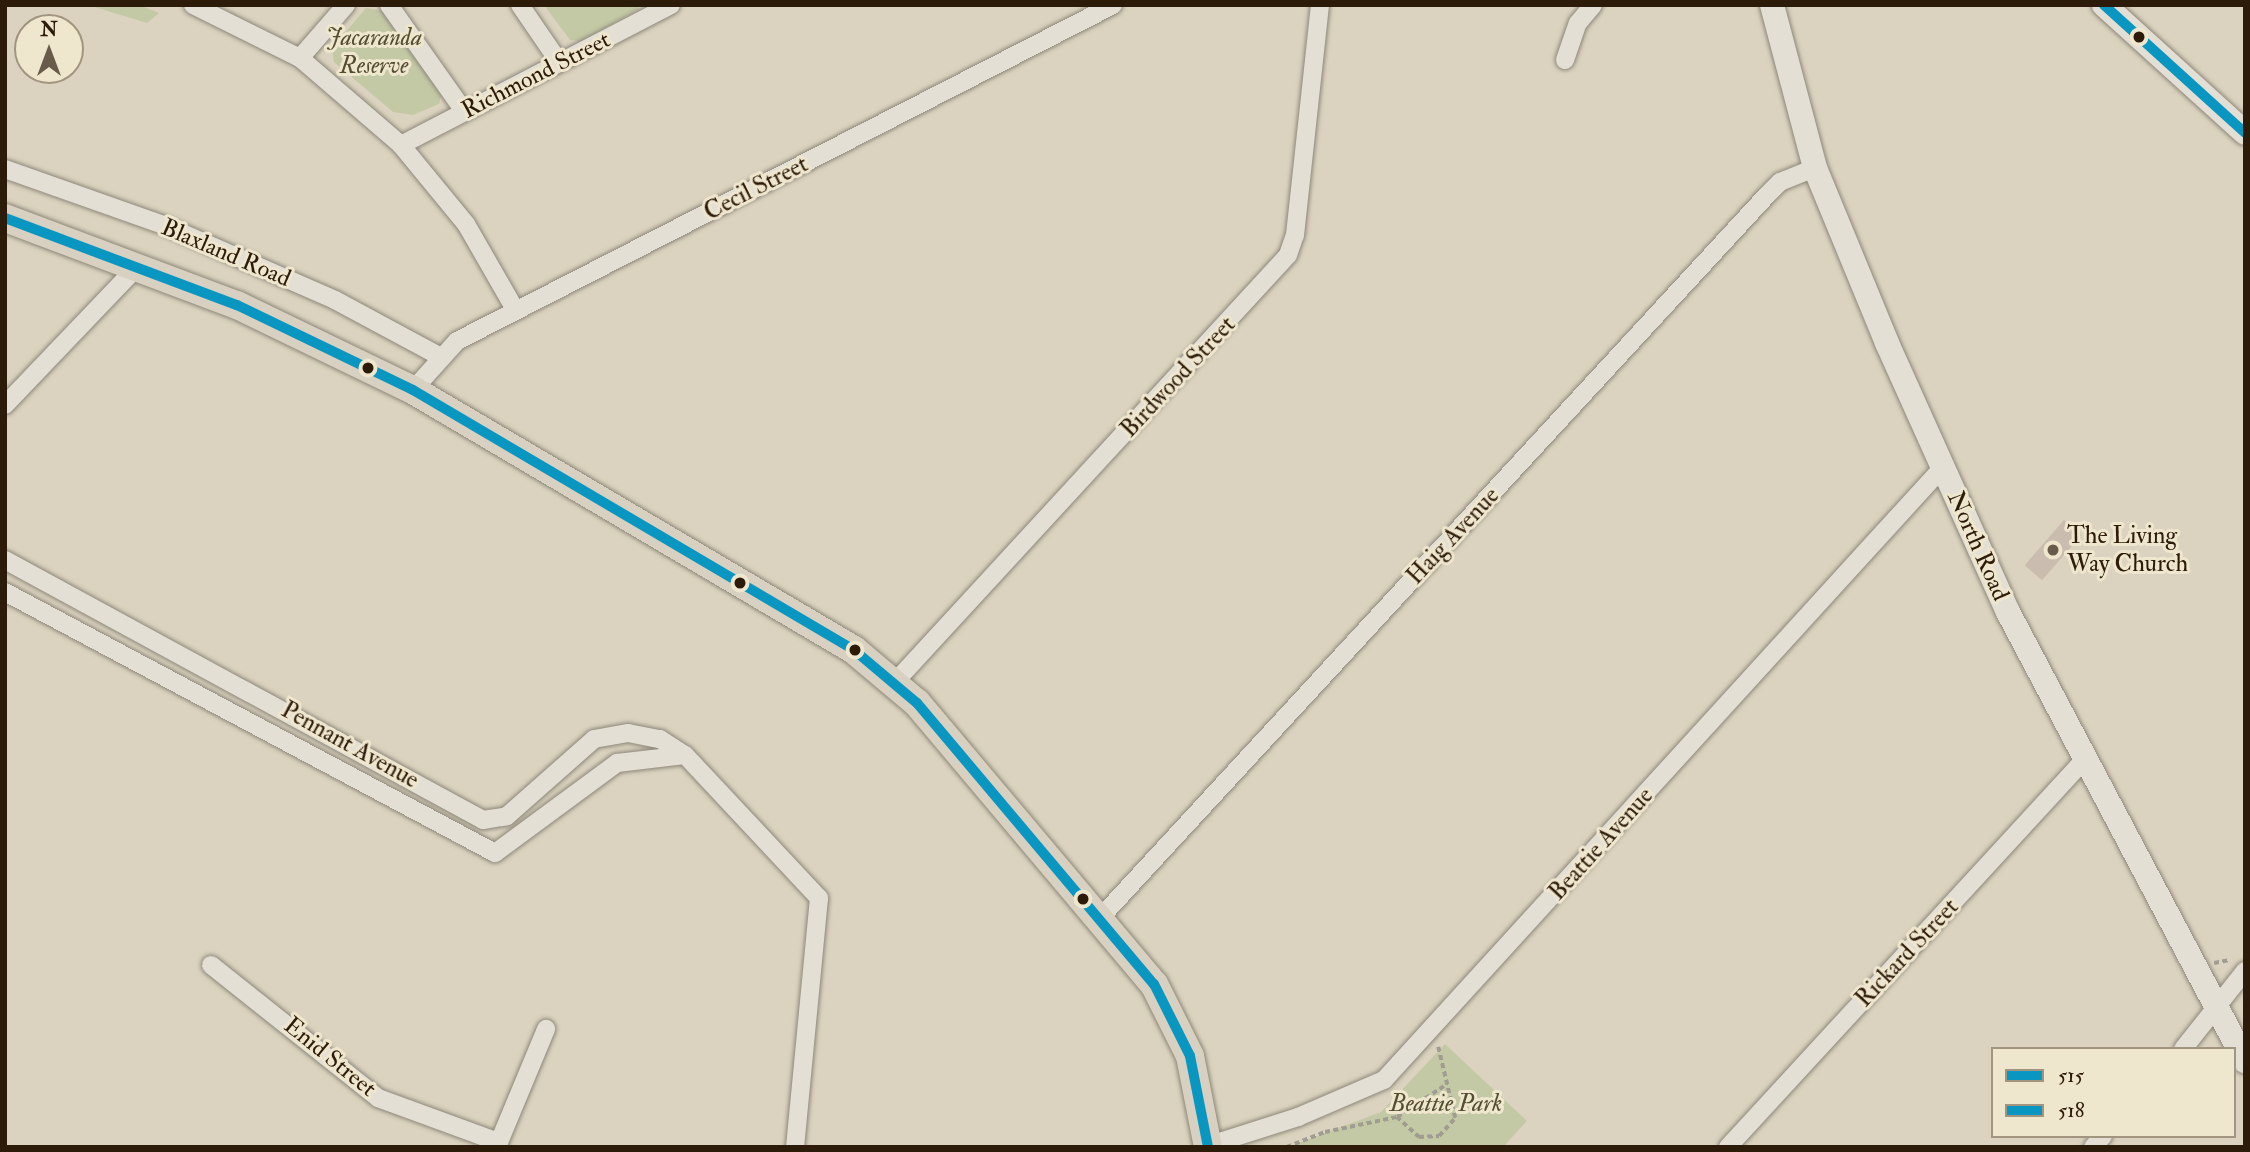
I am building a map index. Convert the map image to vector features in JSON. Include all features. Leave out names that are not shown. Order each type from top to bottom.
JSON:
[{"type":"main road","name":"Blaxland Road","points":[[5,218],[139,265],[237,305],[413,390],[818,626],[895,682],[1101,917],[1154,984],[1179,1028],[1208,1147]]},
{"type":"street","points":[[193,5],[300,58],[401,145],[466,224],[516,311]]},
{"type":"street","points":[[300,58],[346,5]]},
{"type":"street","points":[[389,5],[464,111]]},
{"type":"street","points":[[520,5],[559,62]]},
{"type":"street","name":"Richmond Street","points":[[401,145],[671,5]]},
{"type":"street","name":"Cecil Street","points":[[413,390],[439,356],[516,311],[1113,5]]},
{"type":"street","name":"Birdwood Street","points":[[895,682],[1288,255],[1295,235],[1320,5]]},
{"type":"street","points":[[1565,60],[1578,23],[1593,5]]},
{"type":"street","name":"North Road","points":[[1772,5],[1815,168],[1943,467],[2008,612],[2245,1062]]},
{"type":"street","points":[[2104,5],[2245,133]]},
{"type":"street","name":"Haig Avenue","points":[[1101,917],[1766,196],[1780,182],[1815,168]]},
{"type":"street","name":"Blaxland Road","points":[[5,169],[166,226],[335,300],[439,356]]},
{"type":"street","points":[[5,405],[139,265]]},
{"type":"street","name":"Beattie Avenue","points":[[1208,1147],[1384,1080],[1943,467]]},
{"type":"street","name":"Pennant Avenue","points":[[5,560],[483,820],[507,816],[594,738],[628,733],[660,739],[685,755],[819,898],[796,1147]]},
{"type":"street","name":"Pennant Avenue","points":[[5,592],[495,853],[617,763],[685,755]]},
{"type":"street","name":"Rickard Street","points":[[1728,1147],[2085,759]]},
{"type":"street","name":"Enid Street","points":[[211,965],[378,1098],[497,1145]]},
{"type":"street","points":[[2185,1047],[2216,1007],[2241,968]]},
{"type":"street","points":[[497,1145],[546,1029]]},
{"type":"path","points":[[2208,959],[2241,968]]},
{"type":"path","points":[[1397,1117],[1419,1137],[1439,1136],[1455,1118],[1435,1027]]},
{"type":"path","points":[[1287,1147],[1325,1132],[1397,1117],[1447,1084]]},
{"type":"green space","points":[[88,5],[139,5],[159,13],[147,23]]},
{"type":"green space","points":[[544,5],[637,5],[639,9],[582,41],[570,40]]},
{"type":"green space","name":"Jacaranda Reserve","points":[[366,8],[384,11],[443,88],[439,104],[413,115],[393,112],[334,62],[332,48]]},
{"type":"green space","name":"Beattie Park","points":[[1445,1044],[1527,1121],[1503,1147],[1288,1147],[1381,1112]]},
{"type":"building","name":"The Living Way Church","points":[[2064,520],[2081,535],[2042,580],[2025,565]]},
{"type":"transit line","name":"518","points":[[2104,5],[2245,133]]},
{"type":"transit line","name":"515","points":[[5,218],[237,305],[413,390],[854,650],[917,703],[1154,984],[1190,1056],[1208,1147]]},
{"type":"place","name":"The Living Way Church","points":[[2053,550]]}]
